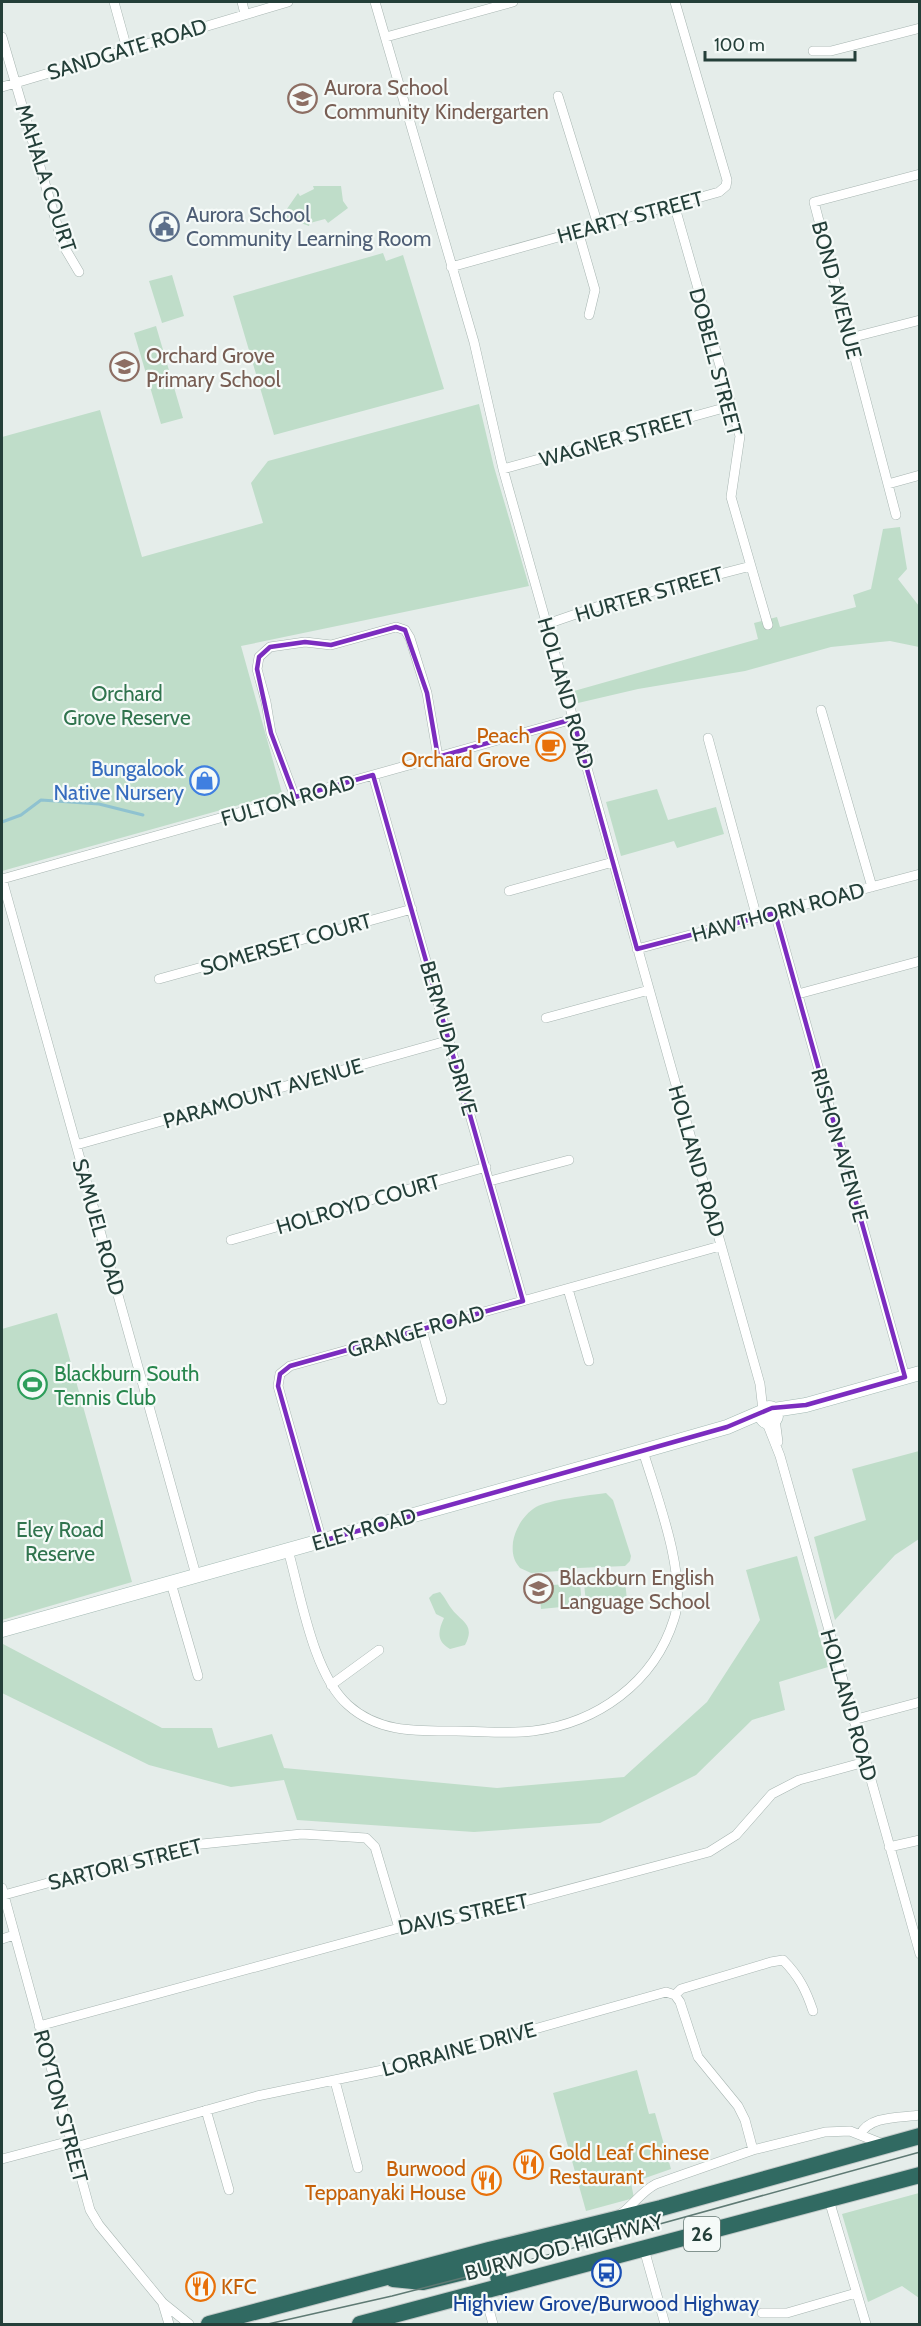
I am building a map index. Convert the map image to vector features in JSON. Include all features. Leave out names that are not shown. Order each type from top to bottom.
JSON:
[{"type":"highway","name":"BURWOOD HIGHWAY","points":[[209,2325],[481,2252],[613,2220],[920,2136]]},
{"type":"highway","name":"BURWOOD HIGHWAY","points":[[360,2325],[920,2175]]},
{"type":"highway","points":[[384,2278],[423,2282],[488,2266],[497,2269],[492,2289]]},
{"type":"main road","name":"ELEY ROAD","points":[[2,1630],[920,1373]]},
{"type":"street","points":[[114,2],[127,49]]},
{"type":"street","points":[[242,2],[245,14]]},
{"type":"street","name":"SANDGATE ROAD","points":[[2,87],[288,2]]},
{"type":"street","name":"HOLLAND ROAD","points":[[375,2],[474,342],[503,469],[920,1954]]},
{"type":"street","points":[[386,37],[513,2]]},
{"type":"street","name":"HEARTY STREET","points":[[451,267],[719,192],[726,186],[727,180],[675,2]]},
{"type":"street","points":[[813,51],[831,51],[920,28]]},
{"type":"street","name":"MAHALA COURT","points":[[2,37],[63,245],[79,272]]},
{"type":"street","points":[[558,96],[598,225]]},
{"type":"street","name":"BOND AVENUE","points":[[896,514],[814,202],[920,174]]},
{"type":"street","name":"DOBELL STREET","points":[[674,204],[740,436],[731,497],[768,625]]},
{"type":"street","points":[[578,231],[595,290],[589,315]]},
{"type":"street","points":[[850,338],[920,320]]},
{"type":"street","name":"WAGNER STREET","points":[[503,469],[731,406]]},
{"type":"street","points":[[888,484],[920,475]]},
{"type":"street","name":"HURTER STREET","points":[[547,624],[608,603],[751,566]]},
{"type":"street","points":[[295,797],[271,733],[266,702],[256,669],[259,657],[270,647],[305,642],[330,645],[396,627],[405,630],[410,638],[427,693],[438,757]]},
{"type":"street","points":[[821,710],[872,887]]},
{"type":"street","name":"FULTON ROAD","points":[[2,879],[573,719]]},
{"type":"street","points":[[708,738],[757,918]]},
{"type":"street","name":"BERMUDA DRIVE","points":[[373,775],[524,1301]]},
{"type":"street","points":[[509,891],[613,862]]},
{"type":"street","name":"HAWTHORN ROAD","points":[[637,949],[920,874]]},
{"type":"street","name":"SAMUEL ROAD","points":[[2,879],[196,1575]]},
{"type":"street","name":"SOMERSET COURT","points":[[159,979],[412,909]]},
{"type":"street","name":"RISHON AVENUE","points":[[775,913],[905,1377]]},
{"type":"street","points":[[798,994],[920,961]]},
{"type":"street","points":[[546,1018],[649,990]]},
{"type":"street","name":"PARAMOUNT AVENUE","points":[[76,1145],[450,1040]]},
{"type":"street","points":[[490,1181],[569,1160]]},
{"type":"street","name":"HOLROYD COURT","points":[[231,1240],[486,1167]]},
{"type":"street","name":"GRANGE ROAD","points":[[322,1541],[278,1386],[280,1374],[290,1366],[720,1246]]},
{"type":"street","points":[[568,1289],[589,1361]]},
{"type":"street","points":[[422,1330],[442,1401]]},
{"type":"street","points":[[288,1550],[319,1662],[331,1684],[348,1705],[372,1722],[402,1731],[531,1732],[564,1726],[596,1713],[627,1693],[648,1670],[664,1644],[675,1617],[677,1585],[673,1556],[643,1451]]},
{"type":"street","points":[[171,1583],[198,1677]]},
{"type":"street","points":[[331,1684],[380,1650]]},
{"type":"street","points":[[853,1720],[920,1702]]},
{"type":"street","name":"DAVIS STREET","points":[[39,2026],[399,1928],[465,1917],[709,1852],[736,1835],[772,1794],[799,1780],[865,1762]]},
{"type":"street","name":"SARTORI STREET","points":[[3,1892],[182,1846],[302,1834],[366,1838],[375,1847],[399,1928]]},
{"type":"street","points":[[889,1847],[920,1840]]},
{"type":"street","name":"ROYTON STREET","points":[[3,1892],[71,2144],[94,2217],[163,2303],[189,2325]]},
{"type":"street","points":[[2,1939],[14,1935]]},
{"type":"street","name":"LORRAINE DRIVE","points":[[2,2159],[71,2144],[257,2096],[407,2065],[666,1992],[675,1995],[681,1989],[771,1962],[783,1960],[797,1974],[807,1992],[813,2011]]},
{"type":"street","points":[[675,1995],[680,2002],[698,2057],[738,2106],[745,2120],[753,2150]]},
{"type":"street","points":[[335,2081],[358,2168]]},
{"type":"street","points":[[207,2110],[229,2190]]},
{"type":"street","points":[[860,2135],[871,2123],[920,2115]]},
{"type":"street","name":"BURWOOD HIGHWAY","points":[[613,2220],[653,2185],[753,2150],[831,2131],[845,2131],[887,2145]]},
{"type":"street","points":[[829,2200],[866,2325]]},
{"type":"street","points":[[644,2249],[665,2325]]},
{"type":"street","points":[[492,2289],[493,2325]]},
{"type":"street","points":[[762,2313],[787,2313],[856,2293]]},
{"type":"street","name":"ROYTON STREET","points":[[163,2303],[169,2325]]},
{"type":"highlighted area","points":[[396,627],[405,630],[427,693],[438,757],[573,719],[637,949],[775,913],[905,1377],[806,1405],[772,1408],[727,1427],[322,1541],[278,1386],[280,1374],[290,1366],[523,1301],[373,775],[295,797],[271,733],[257,669],[259,657],[270,647],[305,642],[331,645]]},
{"type":"green space","points":[[313,186],[341,186],[343,201],[348,208],[328,223],[325,219],[310,223],[309,226],[282,216],[298,193],[300,196],[314,189]]},
{"type":"green space","points":[[383,253],[386,261],[403,255],[444,389],[274,435],[233,296]]},
{"type":"green space","points":[[172,275],[184,316],[162,323],[149,281]]},
{"type":"green space","points":[[156,326],[183,418],[161,424],[134,333]]},
{"type":"green space","name":"Orchard Grove Reserve","points":[[479,404],[494,467],[529,586],[241,646],[282,793],[2,871],[2,437],[100,410],[142,557],[263,523],[251,483],[268,461]]},
{"type":"green space","points":[[900,527],[907,569],[898,579],[919,606],[919,647],[890,641],[831,647],[745,671],[638,689],[578,703],[574,691],[758,639],[754,623],[777,617],[780,627],[856,607],[853,595],[871,589],[883,529]]},
{"type":"green space","points":[[657,789],[668,820],[716,807],[724,834],[677,848],[674,841],[621,856],[606,802]]},
{"type":"green space","name":"Eley Road Reserve","points":[[57,1313],[132,1582],[2,1620],[2,1329]]},
{"type":"green space","points":[[919,1451],[919,1539],[895,1555],[835,1620],[814,1537],[866,1520],[852,1469]]},
{"type":"green space","points":[[606,1493],[613,1500],[631,1556],[625,1566],[531,1573],[520,1568],[514,1556],[513,1542],[521,1522],[532,1510],[550,1502]]},
{"type":"green space","points":[[797,1556],[828,1667],[779,1682],[785,1710],[752,1720],[696,1775],[600,1823],[474,1832],[297,1820],[284,1780],[231,1787],[149,1765],[2,1693],[3,1644],[162,1728],[212,1728],[218,1748],[272,1734],[284,1768],[497,1788],[624,1777],[707,1702],[760,1620],[746,1570]]},
{"type":"green space","points":[[625,1579],[627,1601],[586,1605],[584,1582]]},
{"type":"green space","points":[[580,1583],[582,1605],[541,1609],[539,1586]]},
{"type":"green space","points":[[440,1592],[468,1628],[465,1645],[450,1649],[440,1639],[440,1627],[444,1618],[436,1614],[429,1598]]},
{"type":"green space","points":[[637,2070],[649,2114],[655,2113],[671,2169],[631,2183],[634,2198],[586,2211],[553,2093]]},
{"type":"green space","points":[[919,2193],[919,2298],[902,2286],[868,2302],[842,2214]]},
{"type":"waterway","points":[[2,822],[21,815],[41,800],[99,804],[143,815]]},
{"type":"tram line","points":[[268,2324],[497,2269],[920,2152]]},
{"type":"place","name":"Aurora School Community Kindergarten","points":[[303,99]]},
{"type":"place","name":"Aurora School Community Learning Room","points":[[165,226]]},
{"type":"place","name":"Orchard Grove Primary School","points":[[125,367]]},
{"type":"place","name":"Peach Orchard Grove","points":[[551,747]]},
{"type":"place","name":"Bungalook Native Nursery","points":[[205,780]]},
{"type":"place","name":"Blackburn South Tennis Club","points":[[33,1385]]},
{"type":"place","name":"Blackburn English Language School","points":[[538,1589]]},
{"type":"place","name":"Gold Leaf Chinese Restaurant","points":[[528,2164]]},
{"type":"place","name":"Burwood Teppanyaki House","points":[[487,2180]]},
{"type":"place","name":"Highview Grove/Burwood Highway","points":[[606,2272]]},
{"type":"place","name":"KFC","points":[[200,2286]]}]
